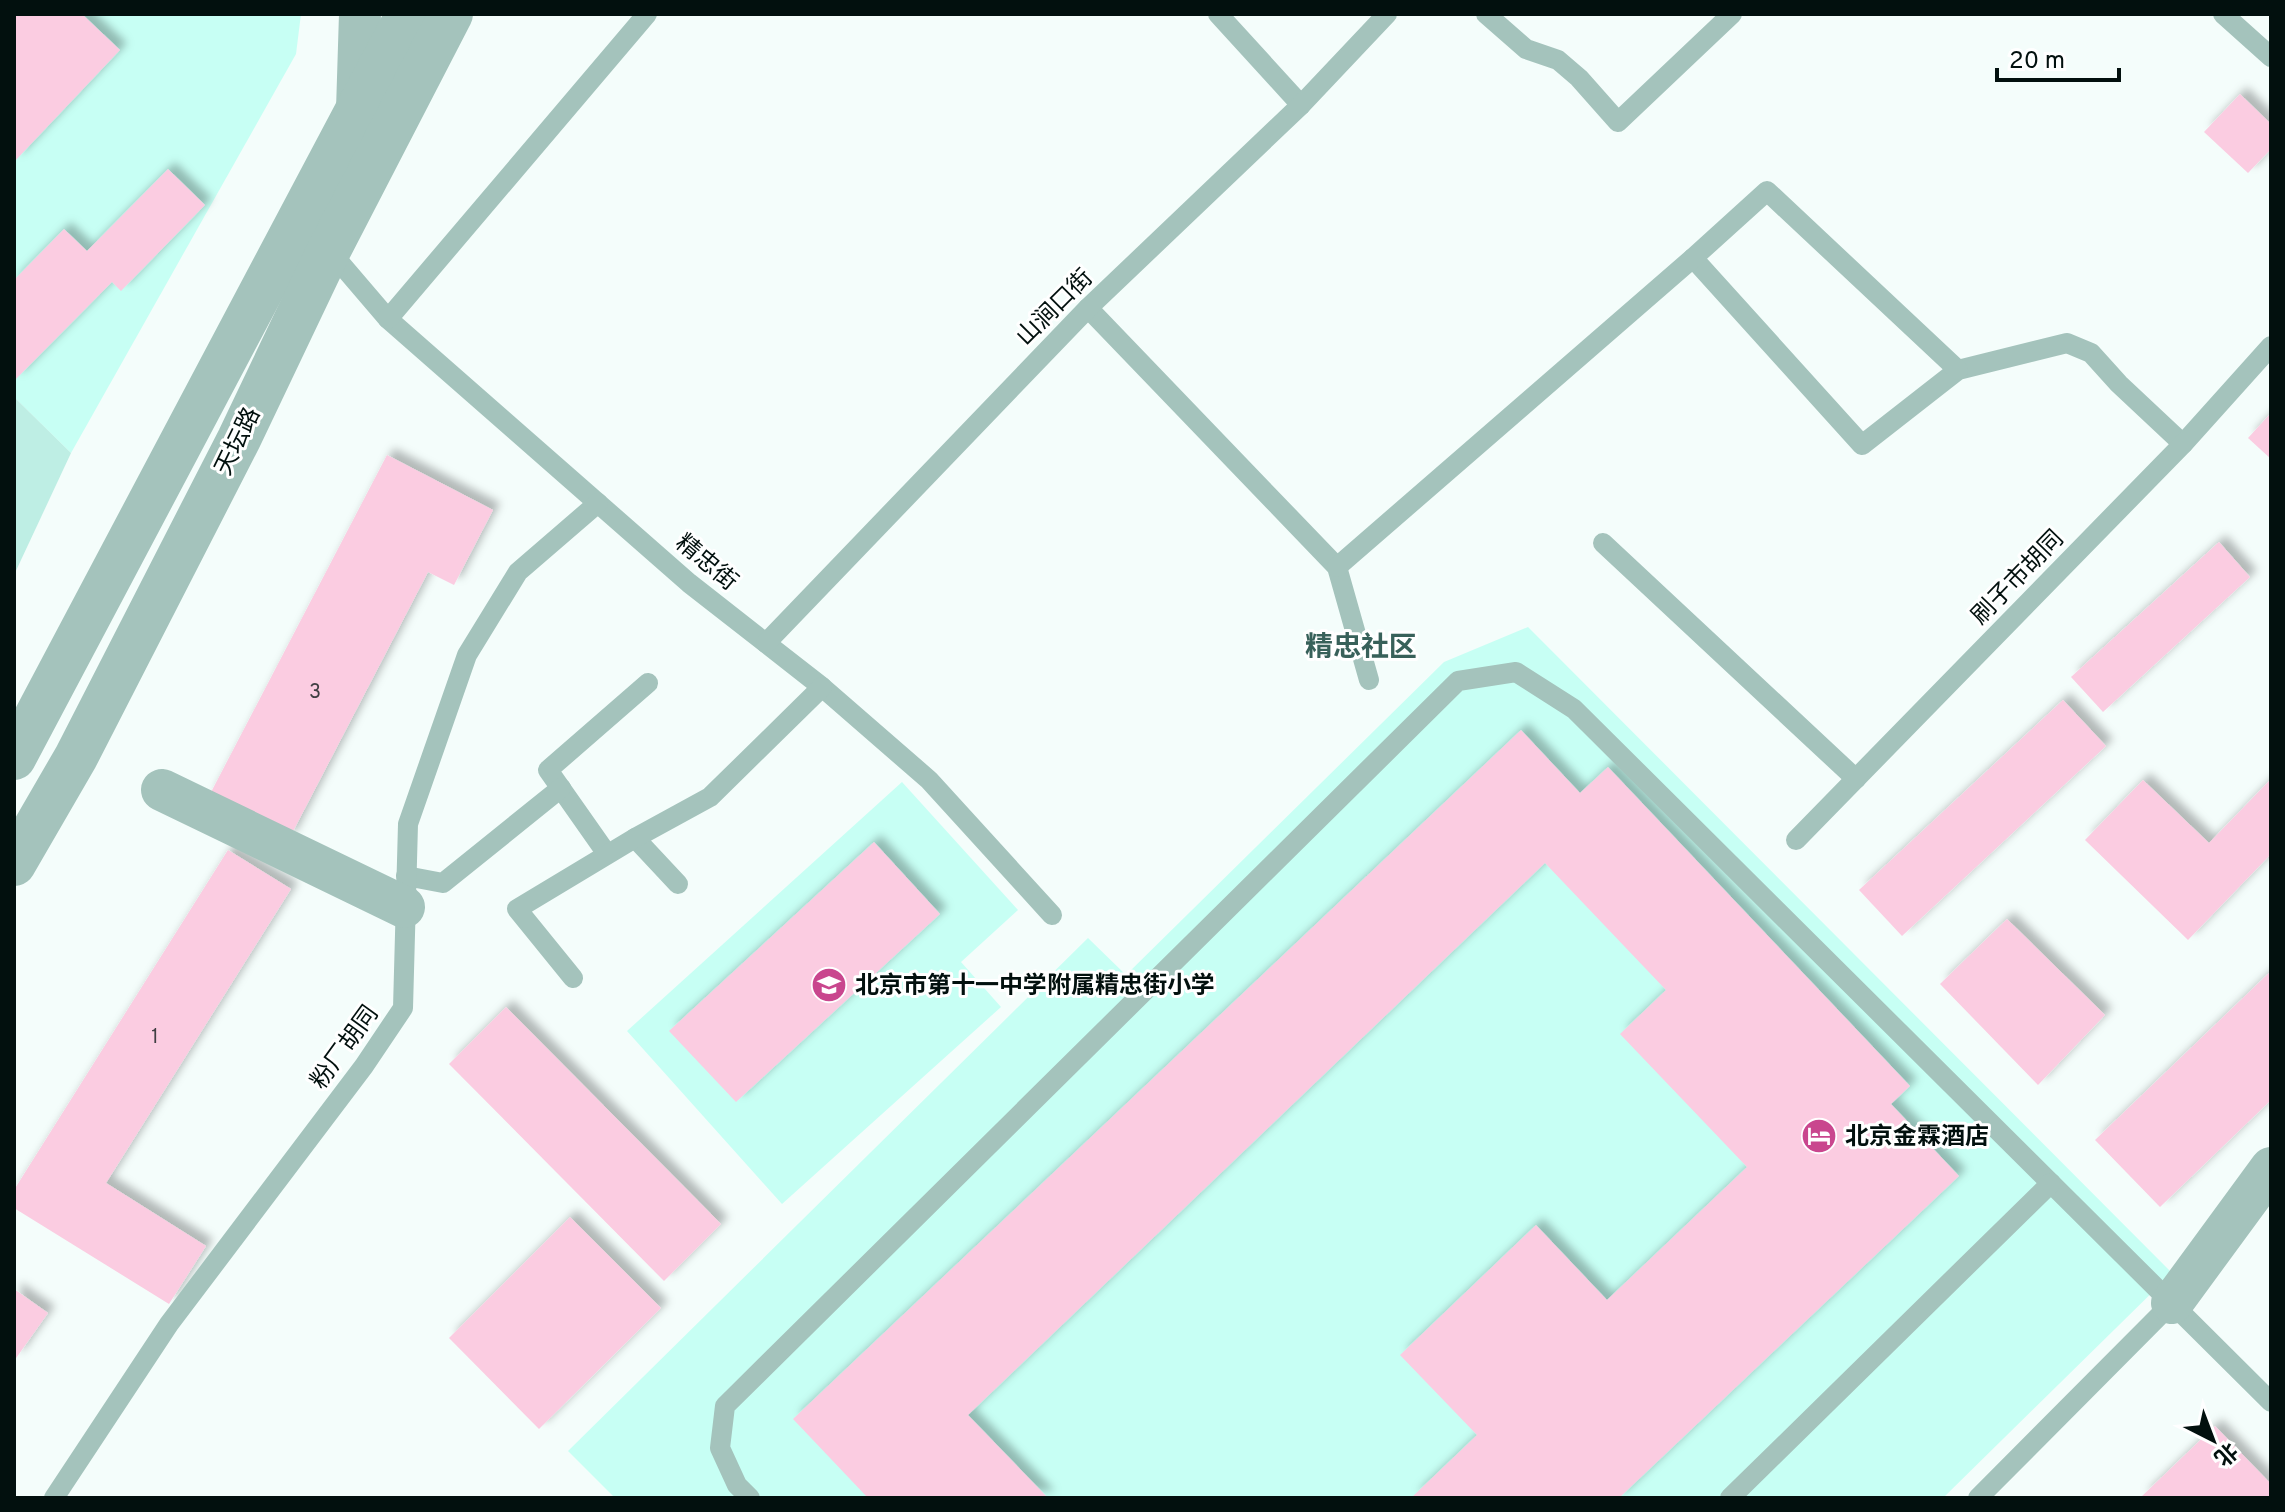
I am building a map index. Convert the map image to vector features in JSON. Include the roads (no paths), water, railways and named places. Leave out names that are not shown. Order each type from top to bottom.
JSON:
[{"type":"street","points":[[357,110],[360,14]]},
{"type":"street","name":"天坛路","points":[[14,758],[408,14]]},
{"type":"street","name":"天坛路","points":[[14,864],[76,757],[119,674],[239,439],[329,250],[451,14]]},
{"type":"street","points":[[162,790],[405,892]]},
{"type":"street","points":[[2172,1303],[2271,1168]]},
{"type":"lane","points":[[388,319],[647,14]]},
{"type":"lane","points":[[1218,14],[1301,105]]},
{"type":"lane","name":"山涧口街","points":[[766,643],[1088,308],[1301,105],[1387,14]]},
{"type":"lane","points":[[1486,14],[1526,49],[1558,60],[1579,78],[1618,122],[1732,14]]},
{"type":"lane","points":[[2223,14],[2271,57]]},
{"type":"lane","points":[[1337,567],[1767,191],[1958,370]]},
{"type":"lane","name":"精忠街","points":[[329,250],[388,319],[689,583],[822,687],[929,780],[1052,915]]},
{"type":"lane","points":[[1693,258],[1862,445],[1958,370],[2067,343],[2091,353],[2183,444]]},
{"type":"lane","points":[[1088,308],[1337,567],[1369,680]]},
{"type":"lane","name":"刷子市胡同","points":[[1796,840],[2183,444],[2271,346]]},
{"type":"lane","name":"粉厂胡同","points":[[54,1498],[169,1324],[364,1066],[403,1008],[408,824],[467,655],[518,572],[598,503]]},
{"type":"lane","points":[[1603,543],[1856,779]]},
{"type":"lane","points":[[750,1498],[737,1485],[720,1448],[725,1406],[1458,681],[1516,672],[1574,709],[2271,1402]]},
{"type":"lane","points":[[607,854],[548,770],[648,683]]},
{"type":"lane","points":[[573,978],[517,909],[710,797],[822,687]]},
{"type":"lane","points":[[405,892],[443,883],[561,788]]},
{"type":"lane","points":[[635,838],[678,884]]},
{"type":"lane","points":[[1730,1498],[2051,1183]]},
{"type":"lane","points":[[1978,1498],[2172,1303]]},
{"type":"place","name":"北京市第十一中学附属精忠街小学","points":[[829,985]]},
{"type":"place","name":"北京金霖酒店","points":[[1819,1136]]},
{"type":"district","name":"精忠社区","points":[[1361,646]]}]
